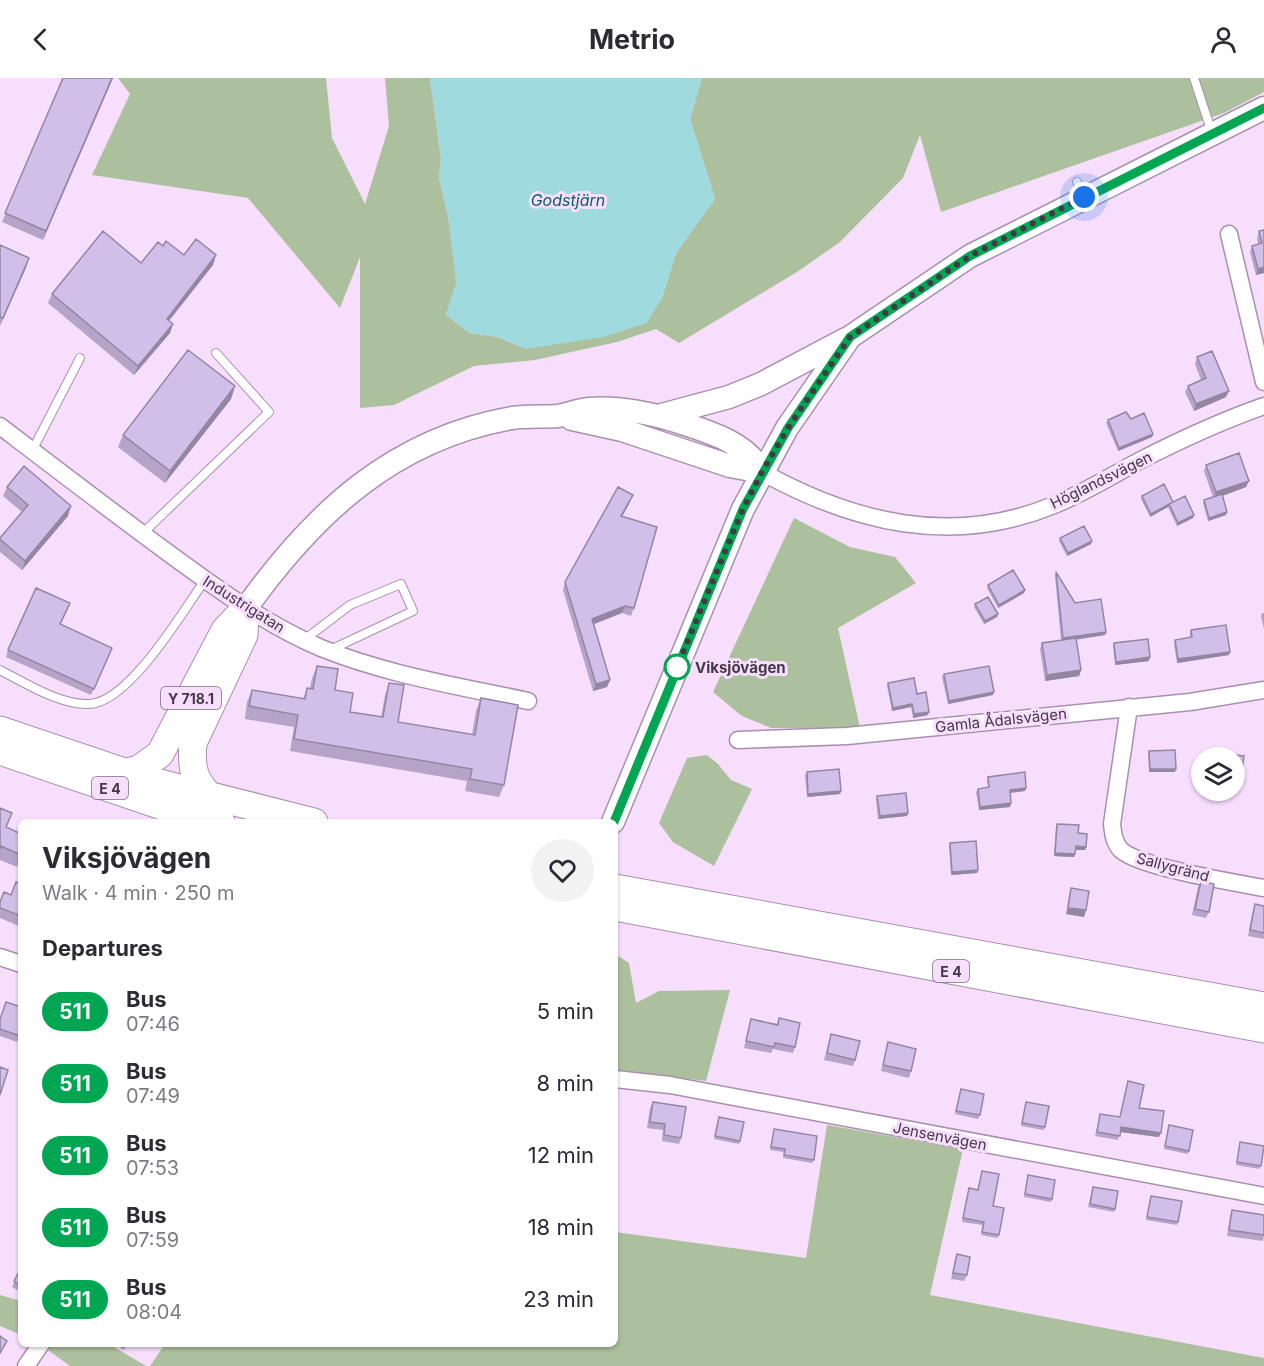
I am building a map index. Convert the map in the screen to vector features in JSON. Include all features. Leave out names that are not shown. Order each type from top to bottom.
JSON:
[{"type":"highway","name":"Y 718.1","points":[[121,782],[160,754],[225,630],[246,608]]},
{"type":"highway","name":"Y 718.1","points":[[210,796],[194,776],[193,743],[244,635],[246,608]]},
{"type":"highway","name":"E 4","points":[[0,730],[213,819]]},
{"type":"highway","name":"E 4","points":[[0,751],[121,782],[210,796],[302,819]]},
{"type":"highway","points":[[121,782],[140,819]]},
{"type":"highway","name":"E 4","points":[[618,891],[633,904],[1264,1029]]},
{"type":"highway","name":"E 4","points":[[633,904],[1264,1006]]},
{"type":"main road","points":[[658,416],[729,397],[761,384],[850,337],[970,256],[1081,190],[1212,134],[1264,108]]},
{"type":"main road","points":[[615,819],[743,509],[788,428],[850,337]]},
{"type":"main road","name":"Y 718.1","points":[[246,608],[273,570],[307,530],[372,474],[412,450],[450,434],[513,418],[559,416],[610,408],[658,416],[742,447],[754,457],[762,472]]},
{"type":"main road","name":"Y 718.1","points":[[559,416],[622,430],[730,466],[762,472]]},
{"type":"street","points":[[1229,234],[1264,382]]},
{"type":"street","name":"Höglandsvägen","points":[[762,472],[826,504],[862,516],[898,524],[922,526],[981,525],[1053,506],[1202,430],[1264,404]]},
{"type":"street","name":"Industrigatan","points":[[0,426],[206,580],[246,608],[304,640],[330,651],[403,674],[528,701]]},
{"type":"street","name":"Gamla Ådalsvägen","points":[[738,740],[847,736],[1190,702],[1264,690]]},
{"type":"street","name":"Sallygränd","points":[[1129,707],[1112,824],[1114,840],[1120,849],[1170,869],[1264,888]]},
{"type":"street","points":[[1,959],[18,963]]},
{"type":"street","name":"Jensenvägen","points":[[618,1080],[670,1085],[1264,1196]]},
{"type":"street","points":[[26,1366],[39,1347]]},
{"type":"lane","points":[[1194,78],[1212,134]]},
{"type":"lane","points":[[142,534],[269,412],[216,353]]},
{"type":"lane","points":[[32,451],[80,358]]},
{"type":"lane","points":[[0,670],[50,695],[90,704],[112,698],[142,669],[206,580]]},
{"type":"lane","points":[[304,640],[350,605],[401,584],[413,611],[330,651]]},
{"type":"shaded area","points":[[118,78],[326,78],[332,138],[365,204],[389,126],[385,78],[430,78],[441,158],[439,178],[448,215],[457,283],[446,315],[470,333],[498,337],[526,349],[662,298],[676,253],[715,199],[690,119],[702,78],[1264,78],[1264,92],[1224,113],[941,212],[920,135],[903,178],[840,242],[797,272],[679,343],[656,329],[617,342],[535,360],[474,366],[394,405],[360,408],[360,257],[340,308],[248,198],[92,175],[130,94]]},
{"type":"shaded area","points":[[794,518],[850,547],[895,557],[916,583],[838,628],[860,728],[771,728],[742,716],[713,692]]},
{"type":"shaded area","points":[[707,755],[731,780],[752,789],[714,866],[673,842],[659,823],[687,758]]},
{"type":"shaded area","points":[[618,956],[629,963],[636,1003],[659,991],[730,990],[706,1081],[618,1070]]},
{"type":"shaded area","points":[[827,1125],[963,1149],[930,1295],[1264,1358],[1264,1366],[150,1366],[163,1347],[618,1347],[618,1232],[806,1258]]},
{"type":"shaded area","points":[[0,1295],[18,1300],[18,1334],[0,1326]]},
{"type":"shaded area","points":[[50,1347],[114,1347],[146,1366],[70,1366],[48,1350]]},
{"type":"water","name":"Godstjärn","points":[[430,78],[702,78],[690,119],[715,199],[676,253],[662,298],[647,323],[603,337],[526,349],[498,337],[470,333],[446,315],[456,283],[448,215],[439,178],[441,158]]},
{"type":"building","points":[[63,78],[112,78],[46,231],[5,213]]},
{"type":"building","points":[[1264,230],[1264,267],[1258,269],[1252,246],[1262,243],[1259,231]]},
{"type":"building","points":[[103,231],[141,263],[158,242],[163,246],[166,241],[184,255],[196,239],[216,255],[167,319],[173,324],[138,366],[52,294]]},
{"type":"building","points":[[0,245],[29,258],[3,318],[0,317]]},
{"type":"building","points":[[188,350],[235,386],[170,471],[123,435]]},
{"type":"building","points":[[1212,351],[1229,391],[1196,404],[1188,386],[1206,378],[1197,357]]},
{"type":"building","points":[[1126,412],[1131,419],[1144,413],[1153,434],[1119,448],[1108,420]]},
{"type":"building","points":[[1239,453],[1249,481],[1216,492],[1206,465]]},
{"type":"building","points":[[24,466],[71,506],[25,561],[0,539],[28,505],[7,487]]},
{"type":"building","points":[[1164,484],[1173,502],[1151,514],[1142,496]]},
{"type":"building","points":[[618,487],[633,495],[621,516],[657,527],[634,608],[625,606],[592,619],[610,680],[596,684],[565,582]]},
{"type":"building","points":[[1222,494],[1227,512],[1209,518],[1204,500]]},
{"type":"building","points":[[1185,496],[1194,515],[1178,523],[1169,504]]},
{"type":"building","points":[[1084,526],[1092,541],[1068,553],[1060,538]]},
{"type":"building","points":[[1013,570],[1025,590],[999,605],[988,585]]},
{"type":"building","points":[[1056,572],[1075,603],[1101,599],[1106,632],[1063,638]]},
{"type":"building","points":[[36,588],[70,603],[60,624],[112,648],[94,689],[8,650]]},
{"type":"building","points":[[988,597],[998,614],[985,621],[975,604]]},
{"type":"building","points":[[1226,625],[1230,652],[1178,659],[1175,640],[1192,637],[1191,630]]},
{"type":"building","points":[[1076,638],[1081,670],[1047,675],[1042,643]]},
{"type":"building","points":[[1148,639],[1150,657],[1116,662],[1114,643]]},
{"type":"building","points":[[317,666],[338,669],[335,690],[353,693],[350,712],[383,717],[389,683],[404,685],[398,722],[475,735],[481,698],[518,705],[504,785],[470,779],[472,769],[294,739],[298,715],[249,706],[252,690],[305,699],[307,688],[313,689]]},
{"type":"building","points":[[989,666],[994,692],[949,701],[944,674]]},
{"type":"building","points":[[914,678],[917,694],[926,692],[929,712],[914,714],[912,704],[893,708],[888,683]]},
{"type":"building","points":[[1175,750],[1176,769],[1150,769],[1149,751]]},
{"type":"building","points":[[839,769],[841,791],[808,794],[807,772]]},
{"type":"building","points":[[1025,772],[1026,788],[1010,790],[1011,803],[980,807],[978,789],[989,787],[988,777]]},
{"type":"building","points":[[906,793],[908,813],[880,816],[877,796]]},
{"type":"building","points":[[0,808],[12,813],[6,827],[18,833],[18,854],[1,846],[0,849]]},
{"type":"building","points":[[1057,824],[1079,825],[1078,833],[1087,834],[1086,847],[1076,846],[1075,854],[1055,853]]},
{"type":"building","points":[[976,841],[978,870],[952,872],[950,843]]},
{"type":"building","points":[[1201,881],[1214,884],[1209,912],[1195,909]]},
{"type":"building","points":[[16,882],[18,883],[18,915],[0,908],[4,892],[11,895]]},
{"type":"building","points":[[1071,888],[1089,891],[1086,910],[1068,908]]},
{"type":"building","points":[[1255,904],[1264,906],[1264,933],[1250,930]]},
{"type":"building","points":[[6,1002],[18,1006],[18,1035],[0,1029],[0,1019]]},
{"type":"building","points":[[779,1018],[800,1023],[795,1047],[775,1043],[774,1047],[746,1041],[751,1019],[778,1025]]},
{"type":"building","points":[[831,1034],[860,1041],[855,1060],[827,1053]]},
{"type":"building","points":[[888,1042],[916,1049],[911,1071],[883,1065]]},
{"type":"building","points":[[0,1067],[8,1070],[0,1095]]},
{"type":"building","points":[[1128,1081],[1144,1085],[1139,1108],[1164,1111],[1161,1133],[1121,1127],[1120,1136],[1097,1132],[1100,1114],[1120,1117]]},
{"type":"building","points":[[961,1089],[984,1094],[980,1115],[956,1111]]},
{"type":"building","points":[[653,1102],[686,1107],[681,1138],[664,1135],[665,1124],[650,1122]]},
{"type":"building","points":[[1026,1102],[1049,1106],[1045,1127],[1022,1123]]},
{"type":"building","points":[[719,1117],[744,1122],[740,1141],[715,1136]]},
{"type":"building","points":[[1169,1125],[1193,1130],[1189,1151],[1165,1146]]},
{"type":"building","points":[[774,1129],[817,1136],[814,1160],[784,1155],[785,1149],[771,1147]]},
{"type":"building","points":[[1240,1142],[1264,1146],[1261,1166],[1237,1162]]},
{"type":"building","points":[[982,1171],[999,1174],[993,1206],[1004,1208],[999,1235],[982,1232],[984,1222],[963,1218],[969,1188],[978,1190]]},
{"type":"building","points":[[1028,1175],[1055,1180],[1052,1199],[1025,1194]]},
{"type":"building","points":[[1093,1187],[1118,1191],[1115,1209],[1090,1204]]},
{"type":"building","points":[[1151,1196],[1182,1201],[1178,1222],[1147,1217]]},
{"type":"building","points":[[1232,1210],[1264,1215],[1264,1235],[1229,1230]]},
{"type":"building","points":[[957,1254],[970,1257],[967,1275],[953,1273]]},
{"type":"building","points":[[0,1336],[7,1341],[0,1353]]},
{"type":"bus line","name":"511","points":[[615,819],[743,509],[788,428],[850,337],[928,282],[970,256],[1021,228],[1264,108]]},
{"type":"place","name":"Viksjövägen","points":[[677,667]]},
{"type":"route","points":[[677,667],[676,669],[743,509],[762,472],[813,389],[850,337],[928,282],[970,256],[1084,197]]}]
